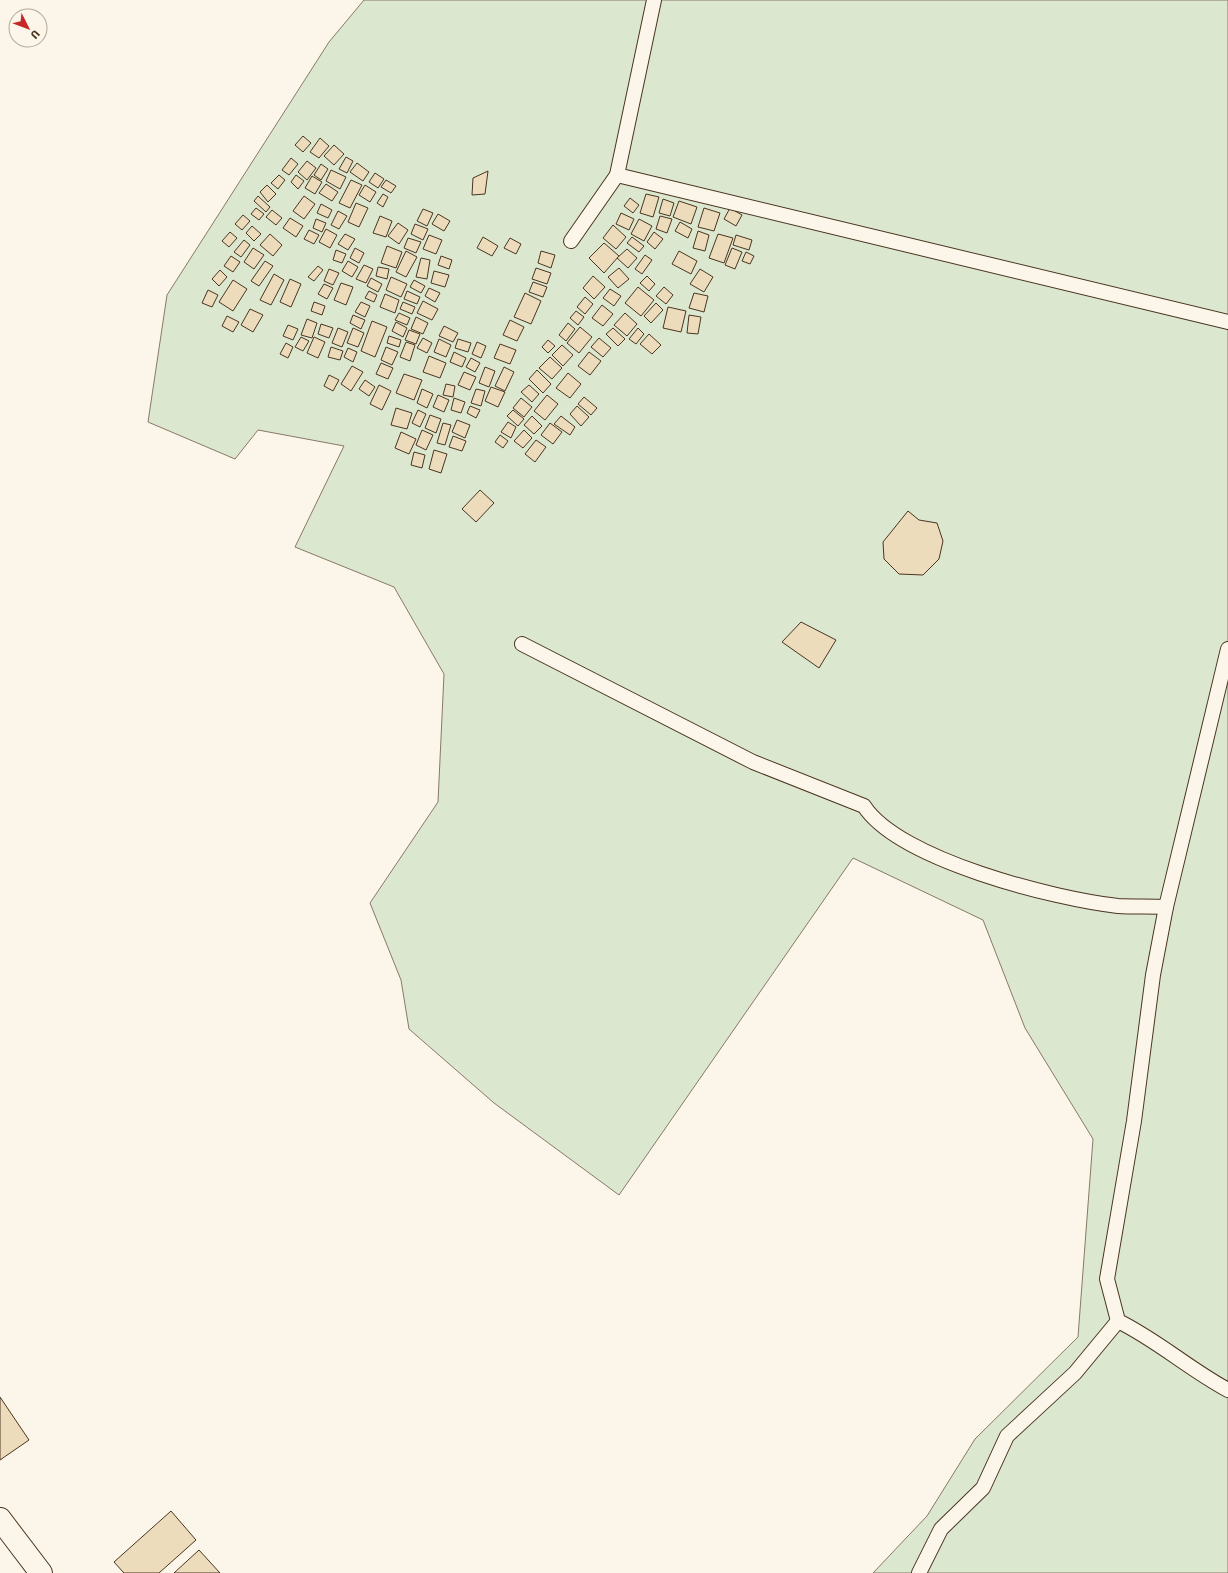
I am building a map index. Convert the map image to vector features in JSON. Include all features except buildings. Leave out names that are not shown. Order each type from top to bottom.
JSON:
[{"type":"street","points":[[0,1519],[41,1573]]},
{"type":"lane","points":[[571,241],[617,174],[654,0]]},
{"type":"lane","points":[[617,174],[1228,322]]},
{"type":"lane","points":[[522,644],[753,762],[864,806],[870,816],[884,827],[902,840],[922,851],[984,875],[1067,898],[1117,906],[1166,907]]},
{"type":"lane","points":[[1228,649],[1166,907],[1153,975],[1134,1121],[1107,1279],[1118,1321],[1142,1333],[1169,1354],[1228,1390]]},
{"type":"lane","points":[[919,1573],[942,1529],[983,1488],[1007,1436],[1075,1373],[1118,1321]]},
{"type":"green space","points":[[364,0],[1228,0],[1228,1573],[873,1573],[927,1516],[975,1439],[1078,1337],[1093,1139],[1025,1028],[983,920],[853,858],[619,1195],[494,1103],[409,1029],[401,980],[370,903],[438,802],[444,674],[394,587],[295,547],[344,446],[258,430],[235,459],[148,422],[167,295],[329,42]]}]
